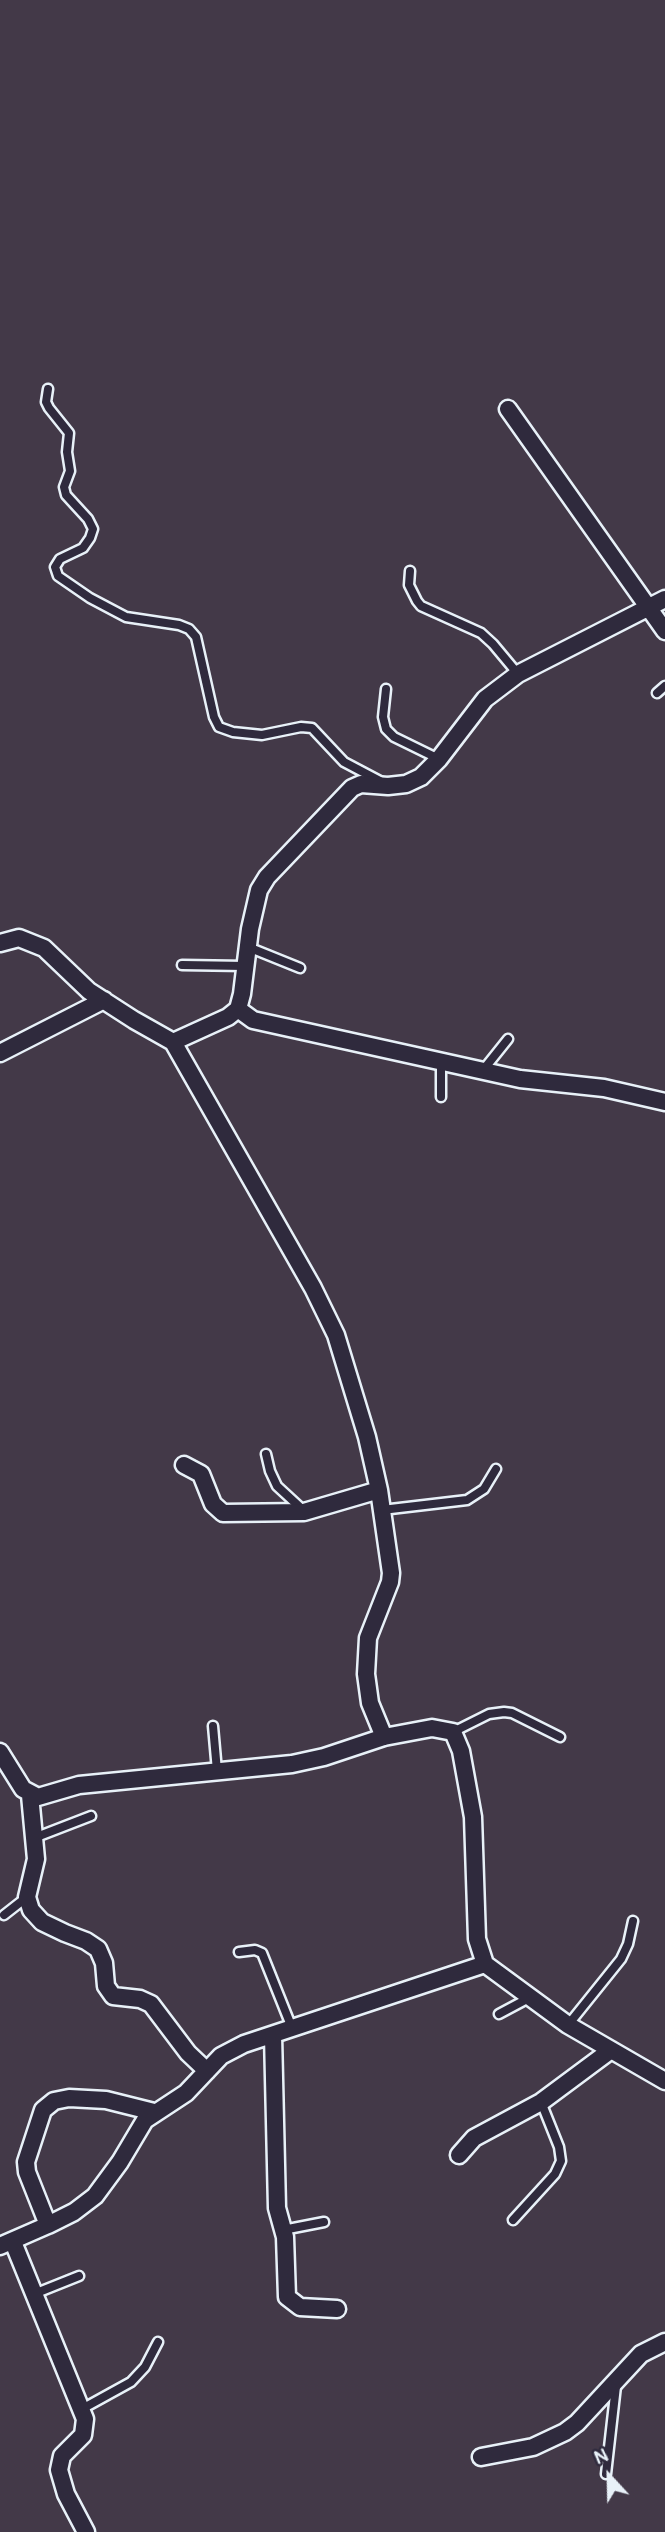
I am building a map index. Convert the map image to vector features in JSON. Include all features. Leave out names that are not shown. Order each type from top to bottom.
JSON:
[{"type":"street","points":[[508,409],[665,631]]},
{"type":"street","points":[[173,1042],[228,1017],[238,1009],[254,903],[267,877],[352,788],[361,784],[406,784],[421,777],[439,759],[485,699],[518,674],[665,599]]},
{"type":"street","points":[[1,941],[19,938],[44,948],[89,991],[173,1042],[326,1315],[335,1335],[367,1437],[379,1490],[389,1556],[390,1582],[368,1638],[366,1674],[370,1703],[384,1737]]},
{"type":"street","points":[[0,1054],[104,1000]]},
{"type":"street","points":[[238,1009],[253,1020],[520,1079],[604,1088],[665,1102]]},
{"type":"street","points":[[184,1465],[201,1474],[213,1504],[223,1513],[304,1511],[379,1490]]},
{"type":"street","points":[[0,1752],[23,1789],[38,1797],[79,1785],[292,1763],[324,1757],[384,1737],[432,1727],[453,1732],[461,1751],[473,1817],[477,1939],[485,1964],[568,2025],[665,2081]]},
{"type":"street","points":[[30,1795],[36,1859],[27,1897],[31,1910],[42,1922],[98,1949],[104,1963],[106,1986],[113,1996],[140,1999],[151,2004],[188,2053],[207,2071]]},
{"type":"street","points":[[86,2532],[69,2502],[59,2470],[62,2456],[79,2440],[85,2430],[82,2409],[34,2294],[7,2244],[74,2212],[95,2196],[120,2162],[136,2131],[155,2112],[178,2100],[221,2056],[272,2035],[485,1964]]},
{"type":"street","points":[[272,2035],[277,2208],[283,2230],[287,2297],[300,2307],[337,2309]]},
{"type":"street","points":[[459,2155],[482,2132],[513,2119],[541,2102],[611,2050]]},
{"type":"street","points":[[48,2225],[27,2172],[26,2162],[43,2110],[54,2101],[69,2098],[106,2100],[155,2112]]},
{"type":"street","points":[[481,2457],[533,2447],[565,2432],[577,2423],[641,2354],[665,2342]]},
{"type":"lane","points":[[48,389],[46,402],[69,433],[67,452],[70,471],[64,487],[66,495],[88,519],[93,529],[83,548],[60,559],[55,568],[58,576],[78,592],[126,617],[189,629],[196,637],[214,717],[219,727],[262,736],[301,727],[312,728],[344,762],[388,786]]},
{"type":"lane","points":[[410,571],[409,585],[421,606],[481,633],[494,644],[518,674]]},
{"type":"lane","points":[[657,693],[665,686]]},
{"type":"lane","points":[[386,689],[383,716],[386,730],[394,737],[439,759]]},
{"type":"lane","points":[[248,947],[300,968]]},
{"type":"lane","points":[[182,965],[245,966]]},
{"type":"lane","points":[[484,1069],[508,1039]]},
{"type":"lane","points":[[441,1060],[441,1097]]},
{"type":"lane","points":[[266,1454],[277,1486],[304,1511]]},
{"type":"lane","points":[[382,1510],[467,1500],[484,1489],[496,1469]]},
{"type":"lane","points":[[453,1732],[489,1714],[504,1712],[512,1713],[559,1737]]},
{"type":"lane","points":[[213,1726],[217,1771]]},
{"type":"lane","points":[[34,1838],[91,1816]]},
{"type":"lane","points":[[4,1915],[27,1897]]},
{"type":"lane","points":[[568,2025],[621,1959],[628,1944],[633,1921]]},
{"type":"lane","points":[[239,1952],[255,1950],[262,1953],[292,2029]]},
{"type":"lane","points":[[499,2014],[529,1998]]},
{"type":"lane","points":[[513,2220],[555,2174],[561,2161],[559,2147],[541,2102]]},
{"type":"lane","points":[[283,2230],[324,2222]]},
{"type":"lane","points":[[34,2294],[79,2276]]},
{"type":"lane","points":[[82,2409],[131,2382],[145,2367],[158,2342]]},
{"type":"lane","points":[[606,2474],[617,2380]]}]
